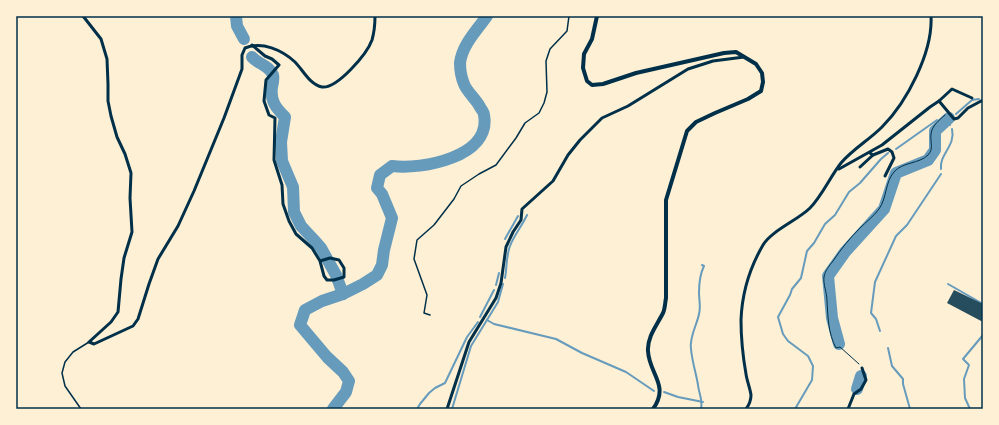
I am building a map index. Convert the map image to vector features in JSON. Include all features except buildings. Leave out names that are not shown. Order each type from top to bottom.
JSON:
[{"type":"street","points":[[82,16],[101,39],[107,59],[108,101],[111,116],[117,137],[125,154],[131,173],[130,198],[132,232],[124,258],[118,312],[111,322],[88,342]]},
{"type":"street","points":[[88,342],[94,344],[133,326],[138,319],[158,259],[178,226],[224,118],[242,69],[242,55],[244,48],[252,45],[280,51],[295,62],[316,85],[323,87],[331,86],[356,65],[367,51],[372,40],[375,16]]},
{"type":"street","points":[[597,16],[592,39],[584,54],[583,68],[587,81],[592,85],[603,84],[636,73],[713,55],[736,52],[756,64],[762,73],[763,82],[760,91],[748,99],[696,122],[688,131],[667,193],[666,298],[664,311],[650,338],[648,348],[648,357],[658,379],[660,391],[658,402],[653,409]]},
{"type":"street","points":[[746,409],[751,395],[745,367],[741,320],[744,288],[747,278],[764,243],[810,208],[841,164],[886,123],[910,89],[929,42],[931,16]]},
{"type":"street","points":[[252,45],[279,65],[266,80],[264,100],[269,115],[275,118],[274,160],[282,185],[283,204],[288,220],[296,234],[312,248],[320,261],[324,276],[327,280],[334,280],[344,277],[344,268],[339,260],[330,258],[320,261]]},
{"type":"street","points":[[447,409],[469,342],[496,298],[501,283],[506,247],[521,220],[522,209],[554,180],[568,155],[580,140],[602,118],[628,106],[688,69],[713,61],[744,57]]},
{"type":"street","points":[[837,170],[870,153],[898,134],[952,90],[972,98]]},
{"type":"street","points":[[939,101],[954,119],[958,118],[968,108],[983,100]]},
{"type":"street","points":[[860,167],[873,155],[888,149],[892,152],[894,158],[885,176]]},
{"type":"street","points":[[848,409],[854,394],[861,390],[866,380],[862,368]]},
{"type":"lane","points":[[430,315],[424,313],[427,295],[414,259],[417,240],[434,225],[454,199],[461,186],[478,174],[496,165],[516,138],[524,123],[538,113],[544,103],[547,92],[546,61],[550,49],[567,31],[569,16]]},
{"type":"lane","points":[[81,409],[65,386],[62,373],[65,362],[73,352],[88,342]]},
{"type":"path","points":[[862,368],[840,347],[836,348],[832,340],[827,320],[827,299],[824,280],[825,272],[858,229],[879,209],[894,171],[903,166],[919,161],[929,154],[932,147],[931,134],[935,124],[948,112]]},
{"type":"waterway","points":[[236,16],[237,26],[244,39]]},
{"type":"waterway","points":[[333,409],[346,392],[349,381],[343,372],[327,357],[300,325],[305,310],[322,301],[343,294],[377,275],[382,265],[392,218],[382,194],[377,188],[380,175],[392,166],[420,166],[452,158],[466,151],[477,141],[484,129],[484,114],[465,87],[460,63],[461,56],[467,44],[487,16]]},
{"type":"waterway","points":[[252,57],[257,62],[267,67],[273,75],[273,100],[276,107],[285,117],[281,142],[282,161],[293,187],[294,212],[301,226],[321,248],[336,275],[343,294]]},
{"type":"waterway","points":[[956,114],[972,100],[979,99]]},
{"type":"waterway","points":[[944,117],[950,125]]},
{"type":"waterway","points":[[839,344],[832,318],[828,276],[845,252],[884,209],[896,173],[928,160],[935,150],[935,131],[949,118]]},
{"type":"waterway","points":[[896,149],[937,120]]},
{"type":"waterway","points":[[941,169],[942,159],[952,140],[952,129]]},
{"type":"waterway","points":[[795,409],[812,380],[813,366],[808,356],[788,341],[783,334],[778,317],[792,289],[801,278],[807,251],[814,243],[825,224],[835,215],[849,192],[860,183],[888,153]]},
{"type":"waterway","points":[[880,331],[876,319],[871,313],[875,282],[896,236],[907,225],[941,174]]},
{"type":"waterway","points":[[505,278],[510,246],[527,215]]},
{"type":"waterway","points":[[505,239],[518,216]]},
{"type":"waterway","points":[[701,409],[701,400],[692,358],[691,345],[692,336],[700,311],[699,293],[704,266],[702,265]]},
{"type":"waterway","points":[[496,285],[499,273]]},
{"type":"waterway","points":[[452,409],[471,346],[498,302],[503,284]]},
{"type":"waterway","points":[[948,284],[983,304]]},
{"type":"waterway","points":[[480,317],[494,290]]},
{"type":"waterway","points":[[487,320],[494,324],[556,339],[582,353],[626,372],[654,391]]},
{"type":"waterway","points":[[417,409],[429,393],[445,383],[467,337],[478,322]]},
{"type":"waterway","points":[[970,409],[965,398],[964,379],[969,365],[963,359],[983,335]]},
{"type":"waterway","points":[[888,348],[892,366],[903,379],[910,409]]},
{"type":"waterway","points":[[857,389],[861,376]]},
{"type":"waterway","points":[[664,392],[678,397],[703,402]]}]
